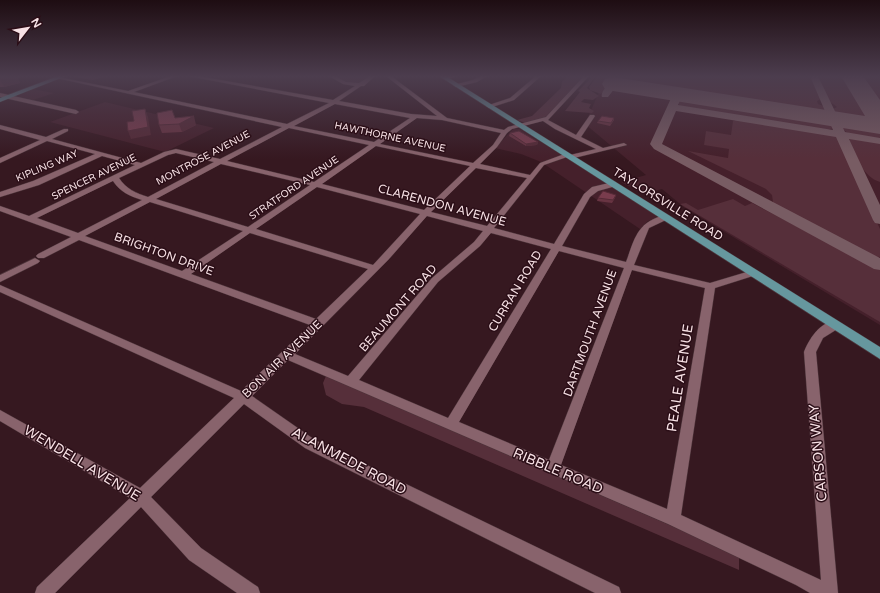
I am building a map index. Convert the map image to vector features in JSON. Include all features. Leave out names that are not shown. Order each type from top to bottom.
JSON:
[{"type":"main road","name":"TAYLORSVILLE ROAD","points":[[486,104],[880,354]]},
{"type":"street","points":[[41,104],[76,112]]},
{"type":"street","name":"HAWTHORNE AVENUE","points":[[180,104],[531,177]]},
{"type":"street","name":"MONTROSE AVENUE","points":[[0,279],[78,236],[331,104]]},
{"type":"street","points":[[343,104],[415,117],[443,118],[505,132],[545,120],[561,104]]},
{"type":"street","points":[[423,104],[443,118]]},
{"type":"street","points":[[489,106],[497,104]]},
{"type":"street","points":[[427,117],[432,111]]},
{"type":"street","points":[[578,137],[592,116]]},
{"type":"street","name":"STRATFORD AVENUE","points":[[183,275],[415,117]]},
{"type":"street","points":[[545,120],[557,128],[602,150]]},
{"type":"street","points":[[0,126],[142,165]]},
{"type":"street","points":[[0,161],[66,130]]},
{"type":"street","name":"BON AIR AVENUE","points":[[43,593],[287,355],[374,268],[426,213],[501,140],[505,132]]},
{"type":"street","name":"BEAUMONT ROAD","points":[[351,381],[435,280],[469,252],[544,163],[569,156],[624,145]]},
{"type":"street","name":"CLARENDON AVENUE","points":[[168,152],[185,152],[426,213],[669,278],[710,286]]},
{"type":"street","name":"SPENCER AVENUE","points":[[29,219],[168,152]]},
{"type":"street","name":"KIPLING WAY","points":[[0,195],[36,183],[100,154]]},
{"type":"street","points":[[122,160],[124,167],[119,176],[120,186],[125,191],[148,200],[374,268]]},
{"type":"street","name":"CURRAN ROAD","points":[[451,425],[590,192],[600,187],[613,184]]},
{"type":"street","name":"BRIGHTON DRIVE","points":[[0,208],[318,324]]},
{"type":"street","name":"DARTMOUTH AVENUE","points":[[553,469],[628,266],[646,226],[665,217]]},
{"type":"street","points":[[710,286],[753,273]]},
{"type":"street","name":"PEALE AVENUE","points":[[673,519],[710,286]]},
{"type":"street","name":"ALANMEDE ROAD","points":[[0,288],[243,397],[310,444],[613,593]]},
{"type":"street","name":"CARSON WAY","points":[[830,593],[810,352],[817,337],[824,330],[835,325]]},
{"type":"street","name":"RIBBLE ROAD","points":[[287,355],[673,519],[802,579],[826,593]]},
{"type":"street","name":"WENDELL AVENUE","points":[[0,415],[140,497],[195,554],[252,593]]},
{"type":"shaded area","points":[[100,104],[112,104],[214,128],[165,152],[50,122]]},
{"type":"shaded area","points":[[545,104],[561,104],[546,117],[537,121],[527,123],[517,120],[532,116]]},
{"type":"shaded area","points":[[571,104],[589,104],[591,104],[589,108],[594,111],[592,113],[565,111]]},
{"type":"shaded area","points":[[594,104],[880,104],[880,325],[685,208],[662,189],[643,194],[621,182],[646,175],[585,124]]},
{"type":"shaded area","points":[[678,104],[728,104],[820,118],[832,123],[834,128],[826,130],[680,106]]},
{"type":"shaded area","points":[[752,104],[818,104],[823,106],[826,111],[813,113]]},
{"type":"shaded area","points":[[833,104],[863,104],[871,117],[853,119],[843,117],[834,113],[833,109],[837,107]]},
{"type":"shaded area","points":[[737,120],[832,134],[838,137],[880,229],[880,257],[870,256],[776,207],[773,202],[772,195],[766,189],[688,151],[728,158],[729,149],[704,145],[706,131],[731,135],[733,121]]},
{"type":"shaded area","points":[[846,123],[868,126],[880,132],[880,138],[852,135],[843,129],[841,125]]},
{"type":"shaded area","points":[[514,128],[520,129],[656,215],[656,218],[648,221],[640,229],[541,162],[521,154],[495,148]]},
{"type":"shaded area","points":[[851,138],[880,143],[880,182],[864,171],[860,165],[848,141]]},
{"type":"shaded area","points":[[733,199],[745,206],[752,203],[880,270],[880,322],[680,204],[686,203],[698,210]]},
{"type":"shaded area","points":[[326,376],[739,555],[739,570],[364,407],[342,404],[326,395],[323,383]]},
{"type":"building","points":[[145,109],[148,127],[128,131],[127,122],[134,121],[132,111]]},
{"type":"building","points":[[172,110],[175,118],[194,116],[179,124],[159,125],[157,113]]},
{"type":"building","points":[[602,116],[614,118],[611,123],[598,121]]},
{"type":"building","points":[[519,131],[538,142],[526,144],[510,133]]},
{"type":"building","points":[[603,191],[616,195],[613,200],[598,198]]},
{"type":"taxiway","points":[[827,104],[841,135]]},
{"type":"taxiway","points":[[672,107],[841,135]]},
{"type":"taxiway","points":[[672,107],[656,144],[658,147],[880,265]]},
{"type":"taxiway","points":[[841,135],[880,141]]},
{"type":"taxiway","points":[[841,135],[880,220]]},
{"type":"runway","points":[[738,104],[880,126]]},
{"type":"runway","points":[[870,104],[880,118]]}]
